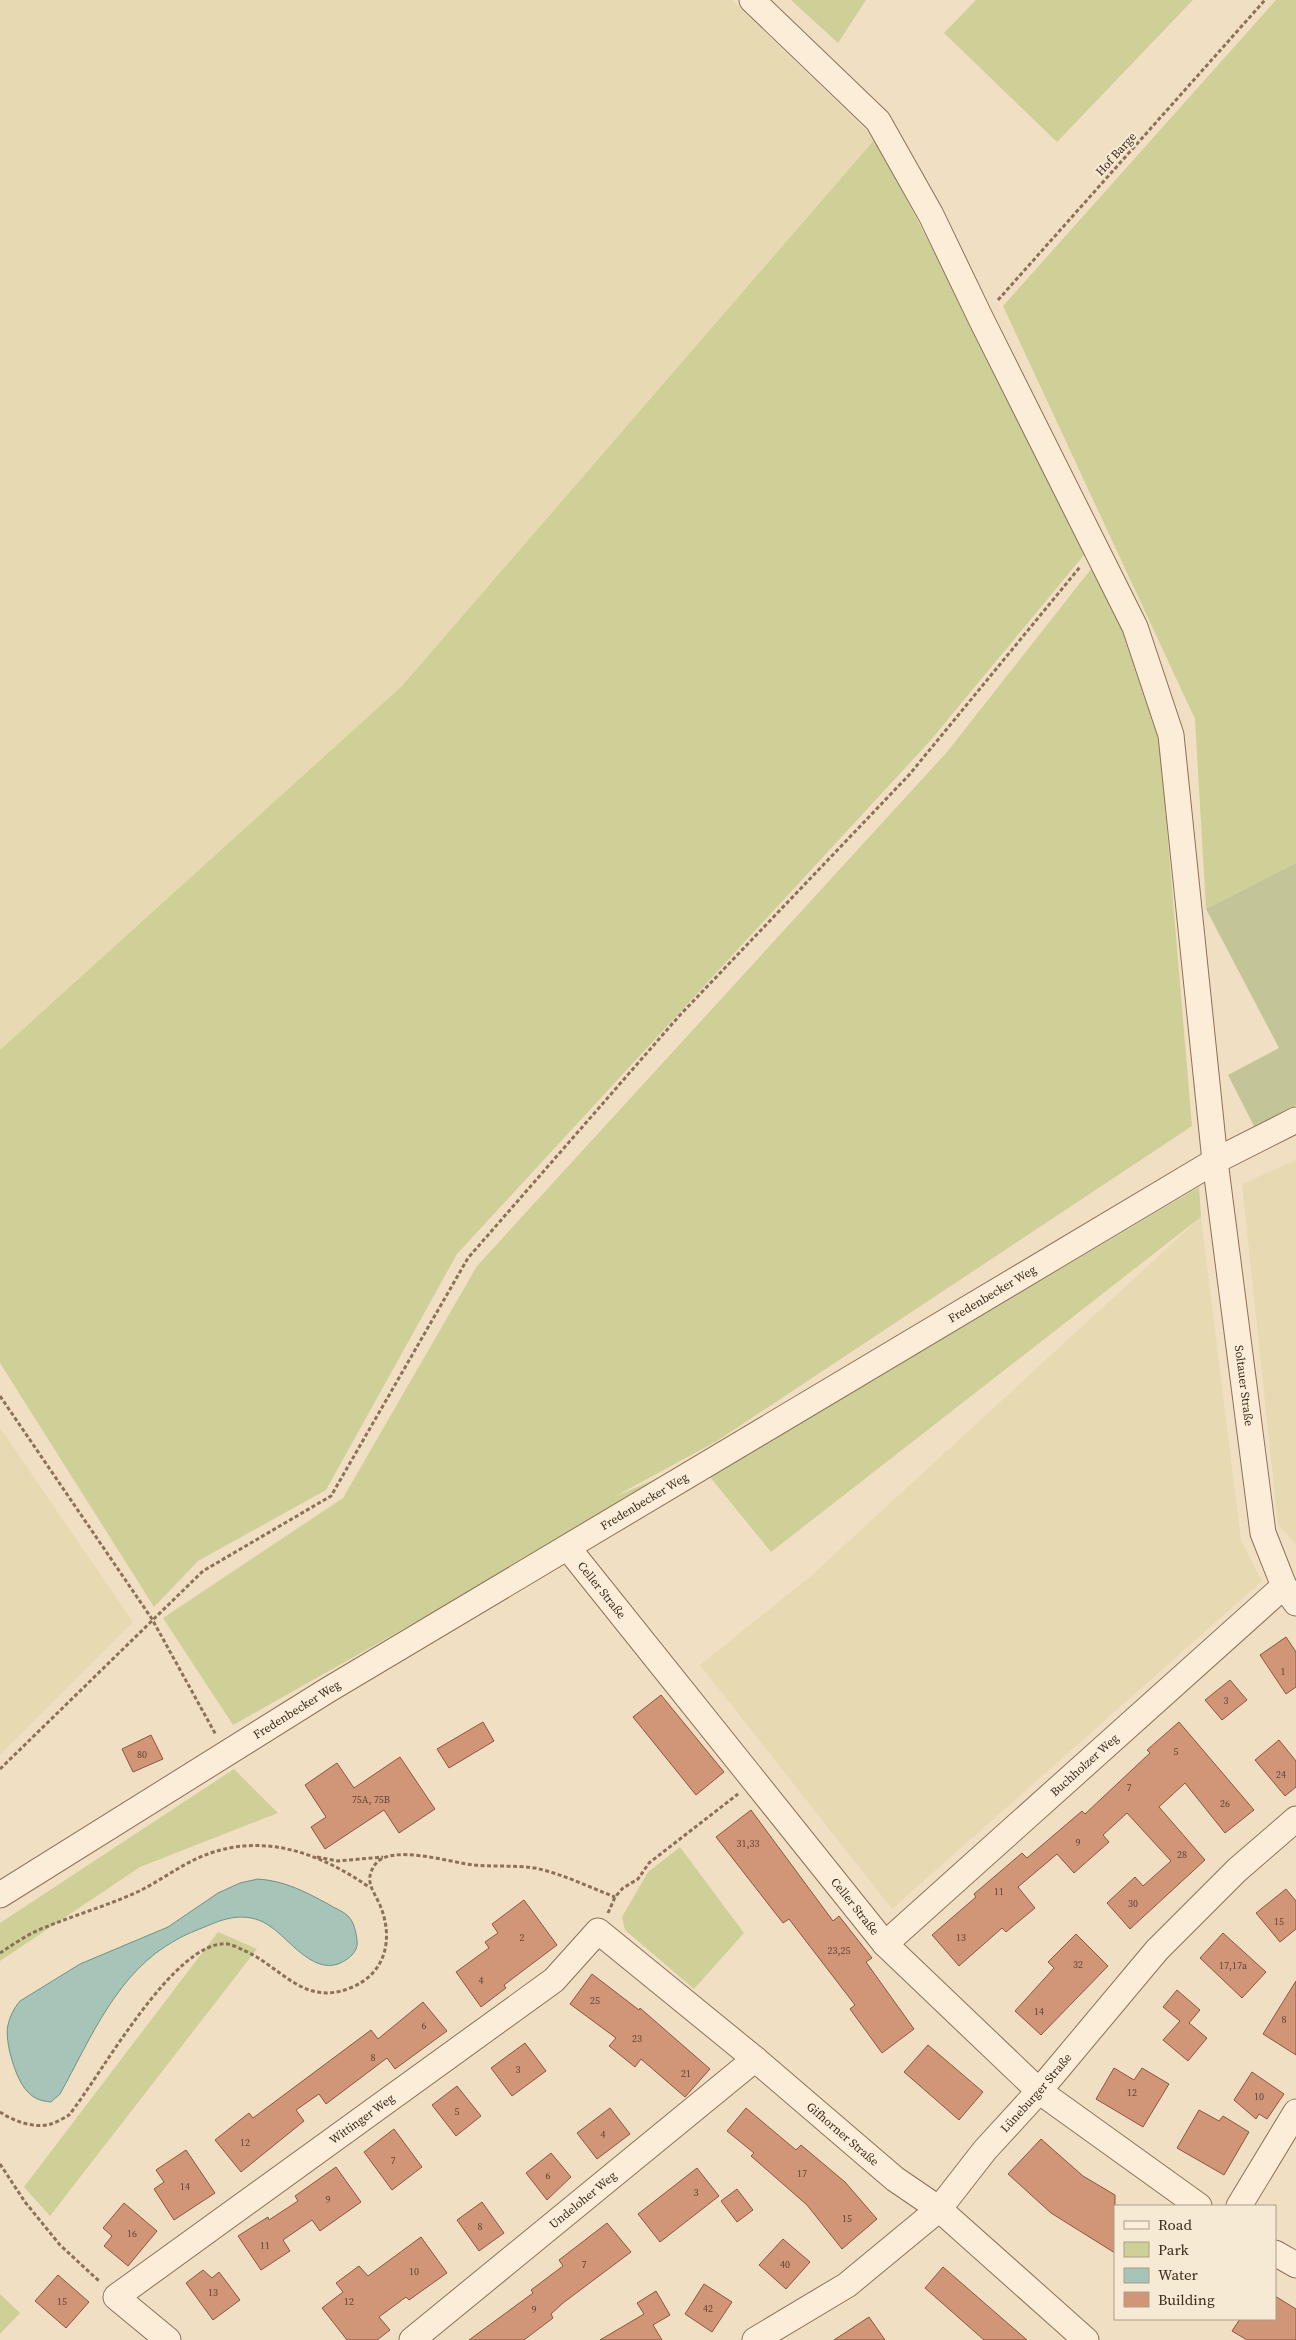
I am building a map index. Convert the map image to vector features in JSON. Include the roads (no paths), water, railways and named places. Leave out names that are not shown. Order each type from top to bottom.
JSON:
[{"type":"street","name":"Soltauer Straße","points":[[752,0],[878,122],[931,215],[1135,627],[1171,735],[1215,1161],[1263,1533],[1290,1594]]},
{"type":"street","name":"Fredenbecker Weg","points":[[0,1895],[226,1753],[1215,1161],[1296,1120]]},
{"type":"street","name":"Celler Straße","points":[[568,1548],[885,1944],[1039,2091],[1198,2205]]},
{"type":"street","name":"Buchholzer Weg","points":[[885,1944],[1290,1594]]},
{"type":"street","name":"Lüneburger Straße","points":[[755,2340],[847,2285],[939,2209],[985,2150],[1039,2091],[1157,1950],[1232,1876],[1296,1819]]},
{"type":"street","name":"Gifhorner Straße","points":[[598,1931],[755,2058],[895,2178],[939,2209],[1086,2340]]},
{"type":"street","name":"Wittinger Weg","points":[[168,2340],[116,2297],[554,1980],[598,1931]]},
{"type":"street","name":"Undeloher Weg","points":[[412,2340],[755,2058]]},
{"type":"street","points":[[1240,2205],[1296,2112]]},
{"type":"street","points":[[1276,2254],[1296,2265]]},
{"type":"water","points":[[258,1879],[294,1887],[346,1914],[352,1921],[355,1930],[357,1944],[355,1952],[338,1964],[319,1964],[301,1953],[271,1927],[248,1917],[223,1920],[192,1932],[155,1954],[137,1970],[122,1988],[95,2029],[60,2094],[51,2102],[38,2099],[27,2091],[15,2070],[9,2050],[7,2032],[12,2012],[20,2001],[80,1964],[168,1927],[218,1893],[240,1883]]}]
